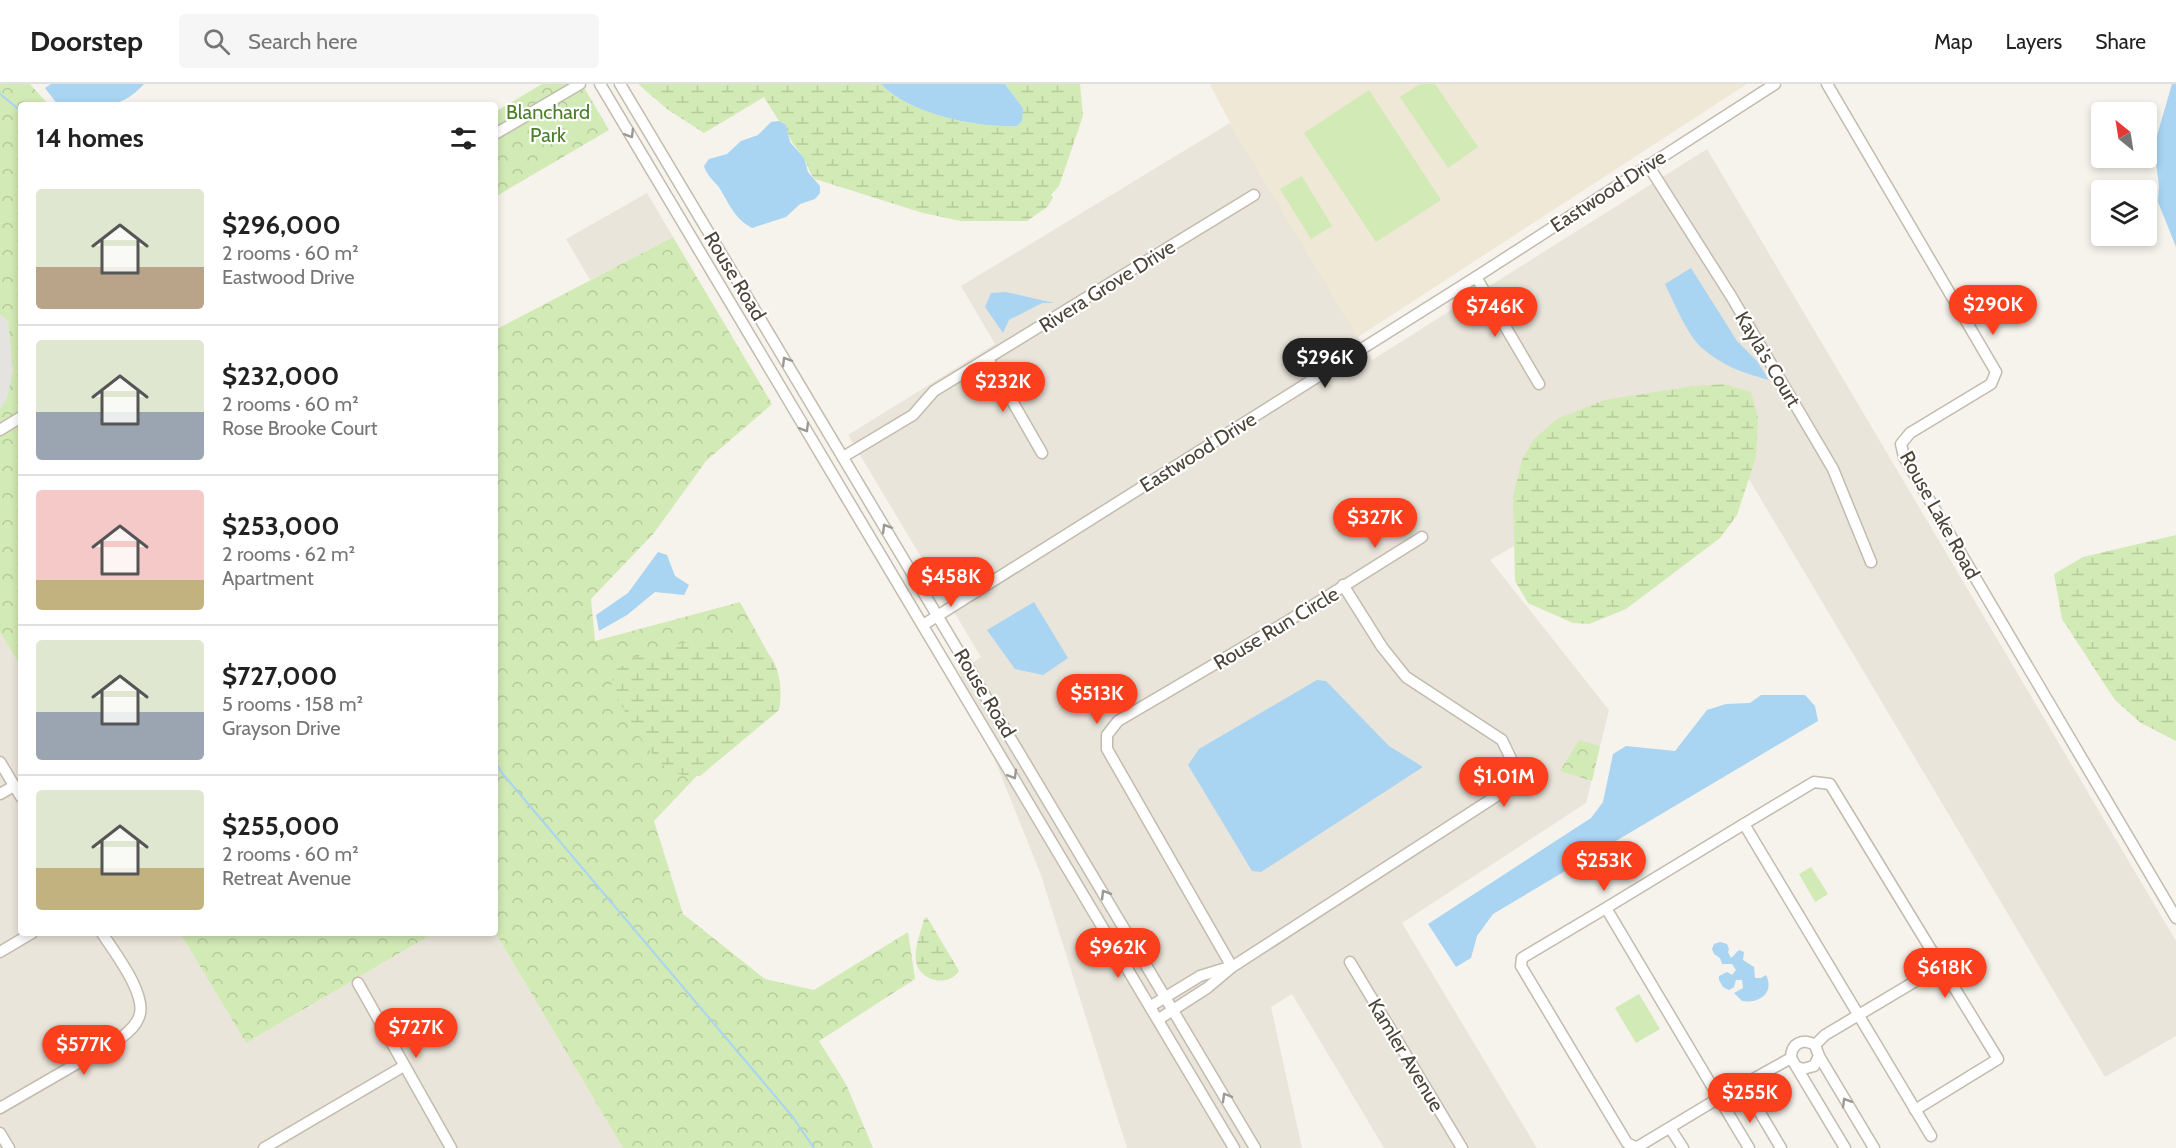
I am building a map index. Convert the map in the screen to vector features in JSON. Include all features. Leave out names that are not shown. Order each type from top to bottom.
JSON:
[{"type":"street","points":[[498,132],[579,84]]},
{"type":"street","name":"Rouse Road","points":[[600,84],[1234,1148]]},
{"type":"street","name":"Rouse Road","points":[[620,84],[1255,1148]]},
{"type":"street","name":"Eastwood Drive","points":[[923,625],[1476,277],[1775,84]]},
{"type":"street","name":"Rouse Lake Road","points":[[1827,84],[1996,372],[1991,384],[1910,433],[1901,444],[1904,457],[2176,918]]},
{"type":"street","name":"Kayla's Court","points":[[1648,165],[1731,296],[1833,469],[1871,562]]},
{"type":"street","name":"Rivera Grove Drive","points":[[843,457],[913,414],[934,391],[1254,195]]},
{"type":"street","points":[[1476,277],[1539,384]]},
{"type":"street","points":[[988,359],[1042,453]]},
{"type":"street","points":[[0,430],[18,419]]},
{"type":"street","points":[[1343,585],[1422,537]]},
{"type":"street","name":"Rouse Run Circle","points":[[1159,1019],[1207,988],[1233,967],[1501,793],[1512,778],[1512,762],[1502,740],[1406,677],[1382,647],[1343,585],[1288,621],[1118,721],[1107,735],[1107,749],[1233,967]]},
{"type":"street","points":[[0,762],[18,792]]},
{"type":"street","points":[[1915,1110],[1998,1059],[1830,784],[1814,782],[1522,958],[1521,966],[1627,1143],[1635,1147],[1743,1084],[1794,1062],[1808,1068],[1817,1061],[1817,1050],[1825,1035],[1941,966]]},
{"type":"street","points":[[0,794],[14,786]]},
{"type":"street","points":[[1744,824],[1931,1136]]},
{"type":"street","points":[[1606,908],[1749,1148]]},
{"type":"street","points":[[0,952],[27,936]]},
{"type":"street","points":[[0,1108],[121,1038],[133,1028],[140,1016],[141,1004],[136,989],[104,936]]},
{"type":"street","name":"Kamler Avenue","points":[[1350,962],[1462,1148]]},
{"type":"street","name":"Rouse Run Circle","points":[[1151,1006],[1200,976],[1233,967]]},
{"type":"street","points":[[1200,976],[1207,988]]},
{"type":"street","points":[[358,983],[451,1148]]},
{"type":"street","points":[[1845,1148],[1794,1062],[1793,1047],[1797,1043],[1807,1041],[1817,1050],[1874,1148]]},
{"type":"street","points":[[264,1148],[404,1066]]},
{"type":"street","points":[[1743,1084],[1781,1148]]},
{"type":"street","points":[[1670,1128],[1683,1148]]},
{"type":"street","points":[[0,1133],[9,1148]]},
{"type":"shaded area","points":[[1210,84],[1747,84],[1358,337],[1230,123]]},
{"type":"shaded area","points":[[1230,123],[1372,360],[1707,149],[2176,941],[2176,1036],[2105,1077],[1718,427],[1490,560],[1609,710],[1586,803],[1402,923],[1537,1148],[1384,1148],[1292,994],[1271,1007],[1302,1148],[1127,1148],[1041,875],[959,671],[981,657],[848,435],[995,344],[961,286]]},
{"type":"shaded area","points":[[647,193],[673,237],[590,280],[566,239]]},
{"type":"shaded area","points":[[0,314],[8,321],[13,370],[7,398],[0,410]]},
{"type":"shaded area","points":[[0,632],[18,662],[18,936],[182,936],[246,1043],[429,936],[497,936],[623,1148],[0,1148]]},
{"type":"green space","points":[[0,84],[30,84],[46,102],[18,102],[18,662],[0,632]]},
{"type":"green space","name":"Blanchard Park","points":[[542,84],[582,84],[609,130],[498,195],[498,110]]},
{"type":"green space","points":[[638,84],[881,84],[908,104],[945,117],[964,122],[1017,126],[1023,108],[1005,84],[1080,84],[1083,116],[1059,186],[1051,195],[1053,198],[1047,207],[1027,221],[961,221],[923,213],[815,179],[790,139],[786,125],[779,121],[764,97],[704,133],[667,109]]},
{"type":"green space","points":[[1420,84],[1435,84],[1478,147],[1448,168],[1400,97]]},
{"type":"green space","points":[[1369,90],[1441,200],[1376,242],[1304,133]]},
{"type":"green space","points":[[1302,176],[1332,226],[1311,239],[1280,189]]},
{"type":"green space","points":[[673,237],[772,404],[706,461],[654,533],[591,599],[595,641],[740,602],[774,664],[749,721],[654,821],[683,914],[765,979],[814,990],[908,932],[915,979],[819,1041],[846,1084],[873,1148],[623,1148],[497,936],[498,328]]},
{"type":"green space","points":[[1724,384],[1751,392],[1758,418],[1756,457],[1737,515],[1720,538],[1626,609],[1589,624],[1573,623],[1528,603],[1515,581],[1513,497],[1522,460],[1534,439],[1557,419],[1604,400],[1694,386]]},
{"type":"green space","points":[[2176,535],[2176,741],[2141,723],[2115,700],[2062,619],[2054,574],[2083,557]]},
{"type":"green space","points":[[736,638],[760,646],[769,654],[779,677],[781,694],[779,710],[700,776],[675,773],[654,756],[630,721],[611,687],[614,671],[640,655],[682,643]]},
{"type":"green space","points":[[1579,740],[1600,746],[1592,781],[1560,771]]},
{"type":"green space","points":[[1811,867],[1828,894],[1815,902],[1799,874]]},
{"type":"green space","points":[[927,917],[959,971],[954,976],[941,981],[922,973],[916,961],[917,945],[924,919]]},
{"type":"green space","points":[[182,936],[429,936],[246,1043]]},
{"type":"green space","points":[[1639,994],[1660,1029],[1636,1043],[1615,1008]]},
{"type":"water","points":[[51,84],[144,84],[125,100],[118,102],[56,102],[45,88]]},
{"type":"water","points":[[881,84],[1005,84],[1023,108],[1022,121],[1017,126],[1001,126],[964,122],[944,117],[908,104]]},
{"type":"water","points":[[2172,84],[2176,84],[2176,247],[2158,202],[2157,136]]},
{"type":"water","points":[[779,121],[786,125],[790,142],[804,158],[808,172],[820,186],[820,193],[815,199],[800,204],[786,217],[752,228],[736,215],[704,166],[709,159],[727,154],[741,141],[758,135],[771,122]]},
{"type":"water","points":[[1691,268],[1737,341],[1757,361],[1769,380],[1725,364],[1709,354],[1691,335],[1665,284]]},
{"type":"water","points":[[1006,292],[1054,303],[1042,303],[1009,320],[1003,333],[985,307],[991,293]]},
{"type":"water","points":[[658,552],[667,555],[675,576],[689,585],[684,595],[655,592],[627,615],[599,631],[596,615],[628,593]]},
{"type":"water","points":[[1034,602],[1068,658],[1043,675],[1015,669],[987,630]]},
{"type":"water","points":[[1317,680],[1326,681],[1389,746],[1423,767],[1261,872],[1252,871],[1188,765],[1199,749]]},
{"type":"water","points":[[1761,695],[1805,695],[1815,706],[1818,721],[1493,914],[1477,936],[1471,958],[1456,967],[1428,924],[1591,818],[1603,802],[1613,754],[1626,746],[1675,751],[1707,710],[1726,704],[1750,703]]},
{"type":"water","points":[[1720,942],[1727,944],[1731,958],[1739,950],[1744,952],[1743,960],[1754,967],[1755,978],[1766,975],[1768,987],[1764,996],[1754,1001],[1742,1001],[1734,993],[1743,988],[1742,980],[1736,980],[1734,987],[1729,990],[1723,987],[1719,976],[1727,972],[1732,975],[1736,970],[1732,964],[1722,964],[1720,958],[1714,954],[1712,949],[1714,944]]},
{"type":"waterway","points":[[0,94],[18,109]]},
{"type":"waterway","points":[[498,766],[792,1116],[814,1148]]}]
